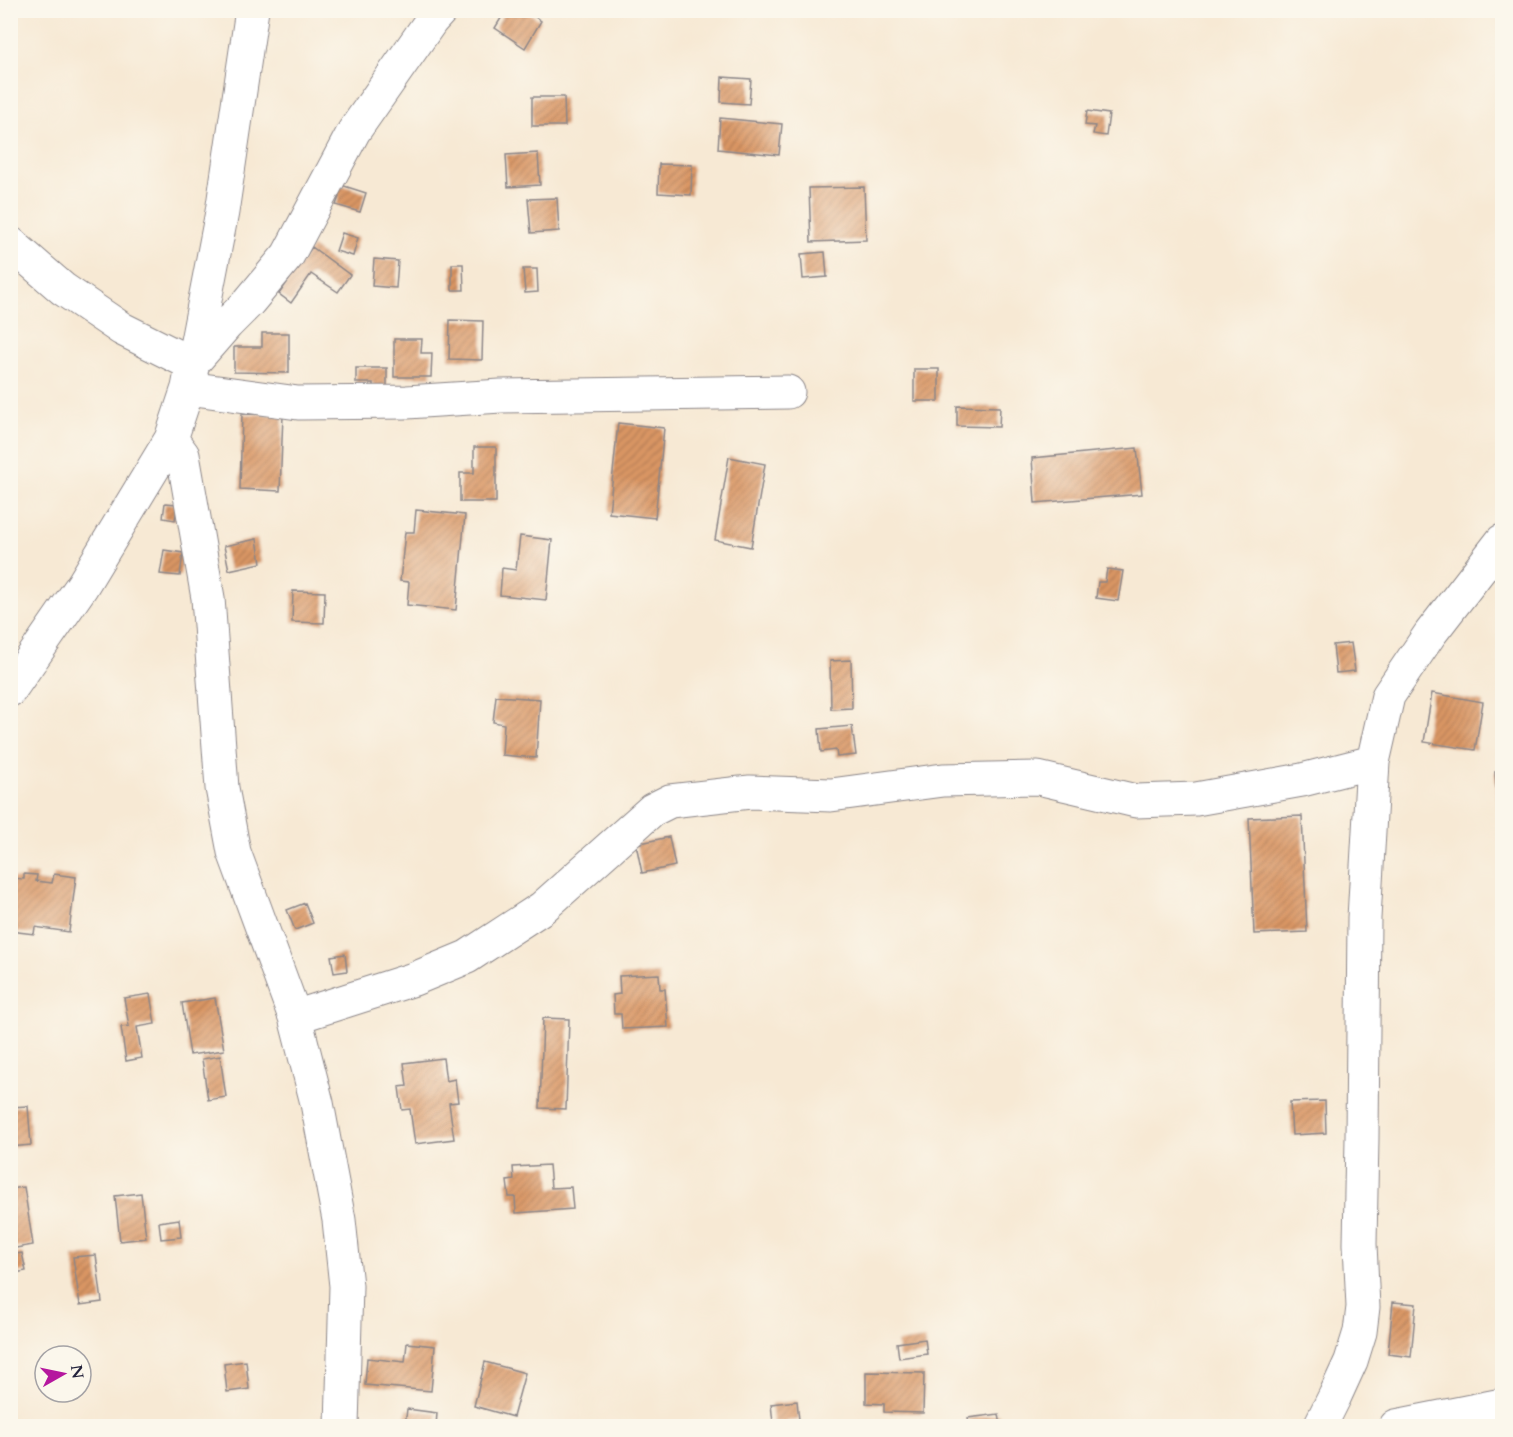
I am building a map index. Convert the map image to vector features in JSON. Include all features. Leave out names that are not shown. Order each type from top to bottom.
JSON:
[{"type":"street","points":[[10,690],[82,586],[171,439],[190,376],[222,212],[252,10]]},
{"type":"street","points":[[190,376],[227,324],[248,303],[288,255],[354,131],[441,10]]},
{"type":"street","points":[[10,243],[63,289],[190,376],[298,403],[407,402],[501,396],[788,392]]},
{"type":"street","points":[[171,439],[183,455],[208,598],[222,788],[234,852],[295,1017],[317,1102],[339,1220],[346,1286],[342,1426]]},
{"type":"street","points":[[1320,1426],[1351,1361],[1360,1332],[1363,1307],[1360,1244],[1364,918],[1372,762],[1388,696],[1430,634],[1503,541]]},
{"type":"street","points":[[295,1017],[414,979],[467,957],[542,908],[652,810],[670,801],[750,792],[831,795],[943,780],[1038,778],[1136,801],[1196,799],[1302,780],[1372,762]]},
{"type":"street","points":[[1395,1426],[1503,1405]]},
{"type":"building","points":[[506,10],[525,10],[541,21],[525,48],[495,28]]},
{"type":"building","points":[[722,77],[751,79],[749,104],[721,102]]},
{"type":"building","points":[[532,97],[564,97],[565,126],[532,126]]},
{"type":"building","points":[[1087,111],[1109,114],[1106,136],[1093,134],[1095,126],[1085,125]]},
{"type":"building","points":[[720,118],[782,124],[779,155],[718,149]]},
{"type":"building","points":[[538,153],[540,185],[508,187],[506,155]]},
{"type":"building","points":[[659,164],[692,165],[691,195],[658,193]]},
{"type":"building","points":[[338,184],[366,193],[360,212],[336,205],[339,197],[334,196]]},
{"type":"building","points":[[864,187],[866,240],[811,242],[809,188]]},
{"type":"building","points":[[557,198],[559,231],[531,233],[528,199]]},
{"type":"building","points":[[342,233],[358,238],[353,256],[336,251]]},
{"type":"building","points":[[312,247],[350,275],[338,292],[311,274],[291,303],[279,294]]},
{"type":"building","points":[[825,252],[827,277],[803,279],[801,254]]},
{"type":"building","points":[[374,259],[398,261],[396,288],[372,286]]},
{"type":"building","points":[[452,264],[463,264],[464,290],[452,290]]},
{"type":"building","points":[[523,269],[537,269],[538,292],[525,293]]},
{"type":"building","points":[[450,320],[483,321],[482,360],[449,359]]},
{"type":"building","points":[[262,333],[289,333],[289,373],[234,372],[234,347],[262,347]]},
{"type":"building","points":[[394,339],[422,339],[421,353],[432,353],[431,377],[394,377]]},
{"type":"building","points":[[356,368],[387,368],[387,387],[373,387],[373,383],[356,383]]},
{"type":"building","points":[[914,369],[939,369],[939,401],[914,401]]},
{"type":"building","points":[[957,406],[1000,407],[999,427],[957,426]]},
{"type":"building","points":[[242,414],[283,415],[280,491],[240,489]]},
{"type":"building","points":[[618,423],[664,428],[655,518],[609,513]]},
{"type":"building","points":[[474,447],[496,447],[496,502],[460,502],[460,473],[474,473]]},
{"type":"building","points":[[1137,448],[1142,494],[1035,503],[1032,458]]},
{"type":"building","points":[[729,457],[765,464],[751,547],[715,540]]},
{"type":"building","points":[[165,503],[177,504],[175,520],[163,518]]},
{"type":"building","points":[[416,510],[465,515],[456,610],[407,605],[409,582],[400,581],[405,532],[414,532]]},
{"type":"building","points":[[520,536],[552,540],[546,600],[500,595],[502,568],[516,570]]},
{"type":"building","points":[[257,539],[261,563],[229,570],[224,546]]},
{"type":"building","points":[[164,550],[183,553],[180,576],[160,574]]},
{"type":"building","points":[[1107,569],[1123,571],[1118,601],[1096,598],[1098,582],[1105,582]]},
{"type":"building","points":[[293,591],[325,592],[324,623],[292,622]]},
{"type":"building","points":[[1351,643],[1355,671],[1336,673],[1333,645]]},
{"type":"building","points":[[851,660],[852,708],[831,709],[830,661]]},
{"type":"building","points":[[1432,693],[1483,702],[1475,750],[1424,742]]},
{"type":"building","points":[[496,696],[540,699],[536,758],[502,755],[504,724],[493,722]]},
{"type":"building","points":[[852,726],[856,755],[837,757],[836,750],[821,752],[819,729]]},
{"type":"building","points":[[1502,771],[1502,811],[1498,812],[1495,772]]},
{"type":"building","points":[[1302,816],[1307,932],[1254,934],[1249,818]]},
{"type":"building","points":[[669,837],[675,866],[642,873],[636,844]]},
{"type":"building","points":[[24,874],[37,875],[36,881],[52,883],[54,874],[76,877],[69,932],[35,927],[34,934],[10,931],[12,878],[24,879]]},
{"type":"building","points":[[305,903],[313,923],[295,930],[287,910]]},
{"type":"building","points":[[345,954],[347,971],[334,973],[331,956]]},
{"type":"building","points":[[659,974],[660,989],[665,989],[668,1027],[622,1029],[621,1014],[614,1014],[613,995],[620,994],[619,976]]},
{"type":"building","points":[[150,994],[155,1024],[137,1027],[142,1058],[126,1061],[121,1027],[129,1026],[124,998]]},
{"type":"building","points":[[215,998],[224,1050],[190,1055],[182,1003]]},
{"type":"building","points":[[543,1018],[569,1019],[566,1109],[540,1108]]},
{"type":"building","points":[[220,1056],[226,1097],[208,1100],[202,1059]]},
{"type":"building","points":[[443,1058],[446,1081],[455,1079],[458,1102],[449,1103],[454,1139],[415,1144],[410,1109],[402,1110],[399,1087],[407,1086],[404,1063]]},
{"type":"building","points":[[1325,1101],[1326,1133],[1292,1135],[1290,1102]]},
{"type":"building","points":[[28,1106],[31,1145],[10,1147],[10,1107]]},
{"type":"building","points":[[549,1165],[551,1188],[571,1187],[573,1209],[516,1213],[515,1197],[509,1197],[507,1181],[514,1180],[513,1167]]},
{"type":"building","points":[[24,1187],[33,1245],[10,1249],[10,1189]]},
{"type":"building","points":[[141,1193],[146,1238],[120,1241],[115,1196]]},
{"type":"building","points":[[179,1219],[181,1237],[161,1239],[159,1222]]},
{"type":"building","points":[[22,1253],[26,1271],[10,1274],[10,1255]]},
{"type":"building","points":[[96,1255],[102,1302],[80,1305],[73,1257]]},
{"type":"building","points":[[1393,1302],[1416,1304],[1411,1357],[1388,1354]]},
{"type":"building","points":[[925,1339],[927,1354],[899,1358],[897,1343]]},
{"type":"building","points":[[407,1343],[435,1346],[431,1391],[365,1385],[367,1358],[405,1362]]},
{"type":"building","points":[[246,1361],[249,1389],[227,1392],[224,1364]]},
{"type":"building","points":[[485,1362],[525,1373],[513,1417],[474,1406]]},
{"type":"building","points":[[866,1372],[924,1373],[923,1413],[884,1412],[884,1404],[866,1403]]},
{"type":"building","points":[[797,1401],[799,1420],[773,1423],[771,1404]]},
{"type":"building","points":[[407,1409],[437,1413],[436,1426],[405,1426]]},
{"type":"building","points":[[999,1414],[1001,1426],[969,1426],[968,1418]]}]
